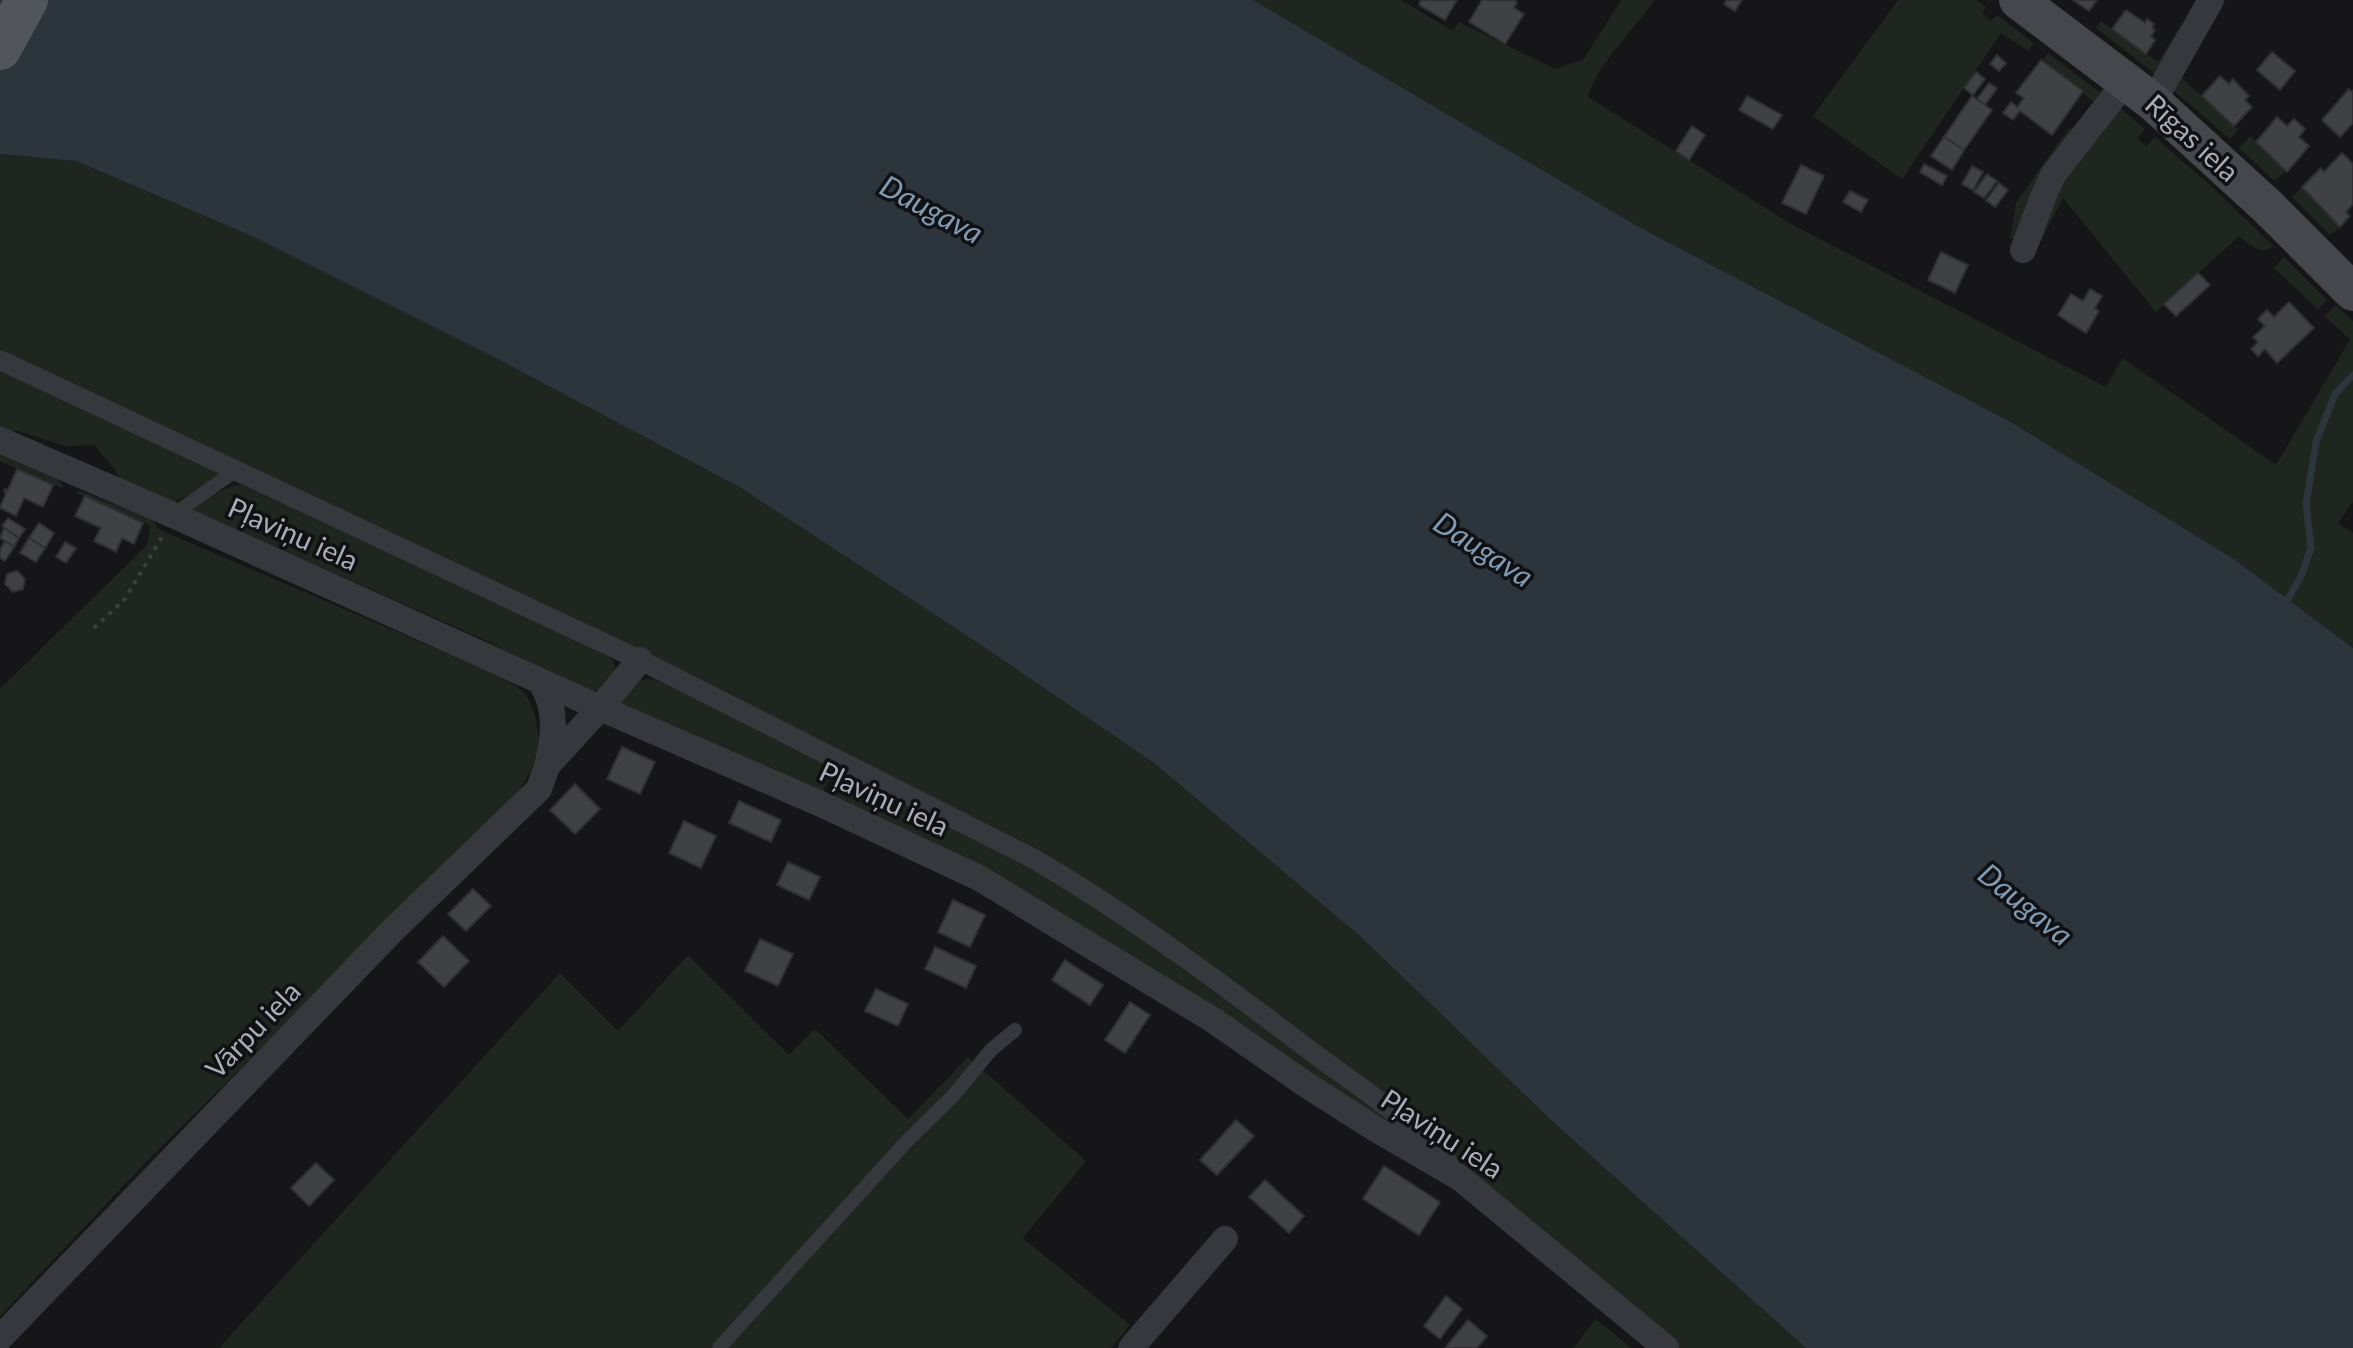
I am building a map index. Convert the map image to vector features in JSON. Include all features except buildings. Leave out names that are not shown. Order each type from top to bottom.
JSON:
[{"type":"main road","points":[[0,49],[27,0]]},
{"type":"main road","name":"Rīgas iela","points":[[2018,0],[2139,91],[2267,206],[2353,292]]},
{"type":"street","points":[[2023,250],[2053,175],[2139,91],[2211,0]]},
{"type":"street","points":[[0,360],[640,660],[957,818],[1074,882],[1237,995],[1384,1106],[1439,1153],[1460,1178]]},
{"type":"street","name":"Pļaviņu iela","points":[[0,440],[821,804],[979,878],[1213,1020],[1305,1084],[1460,1178],[1666,1348]]},
{"type":"street","name":"Vārpu iela","points":[[547,766],[640,660]]},
{"type":"street","name":"Vārpu iela","points":[[0,1338],[391,932],[539,789],[554,734],[549,695],[540,681]]},
{"type":"street","points":[[1131,1348],[1225,1239]]},
{"type":"lane","points":[[173,515],[235,471]]},
{"type":"lane","points":[[719,1348],[907,1141],[944,1106],[991,1050],[1015,1030]]},
{"type":"path","points":[[94,628],[125,599],[158,547],[173,515]]},
{"type":"shaded area","points":[[1253,0],[1401,0],[1453,31],[1459,22],[1555,69],[1584,59],[1621,0],[1654,0],[1599,72],[1588,97],[1791,224],[2106,387],[2122,358],[2276,465],[2350,340],[2325,316],[2336,305],[2353,321],[2353,502],[2338,523],[2353,533],[2353,648],[2234,559],[2009,421],[1639,227]]},
{"type":"shaded area","points":[[1898,0],[1977,0],[1986,7],[1982,14],[1991,21],[1997,15],[2034,43],[2028,51],[2001,33],[1902,179],[1813,116]]},
{"type":"shaded area","points":[[2219,0],[2225,0],[2182,78],[2238,130],[2230,139],[2174,91]]},
{"type":"shaded area","points":[[2101,21],[2158,62],[2180,26],[2186,30],[2155,74],[2096,28]]},
{"type":"shaded area","points":[[2048,53],[2102,94],[2097,104],[2042,61]]},
{"type":"shaded area","points":[[2119,107],[2145,129],[2137,138],[2146,147],[2155,137],[2273,246],[2260,250],[2239,236],[2156,312],[2063,198],[2036,250],[2049,197]]},
{"type":"shaded area","points":[[2069,128],[2075,131],[2017,238],[2010,239],[2016,203]]},
{"type":"shaded area","points":[[2250,136],[2286,170],[2275,181],[2239,148]]},
{"type":"shaded area","points":[[0,154],[76,161],[254,237],[494,357],[741,488],[978,643],[1154,763],[1360,936],[1552,1121],[1806,1348],[1673,1348],[1409,1117],[1122,905],[0,349]]},
{"type":"shaded area","points":[[2302,187],[2340,227],[2330,235],[2292,197]]},
{"type":"shaded area","points":[[2284,257],[2327,300],[2318,309],[2274,268]]},
{"type":"shaded area","points":[[0,366],[222,472],[204,488],[174,502],[120,479],[94,445],[65,446],[18,431],[0,431]]},
{"type":"shaded area","points":[[0,452],[57,477],[62,488],[0,461]]},
{"type":"shaded area","points":[[242,485],[599,650],[613,660],[616,670],[603,690],[578,687],[483,639],[191,510],[221,491]]},
{"type":"shaded area","points":[[80,491],[153,520],[158,529],[502,677],[521,690],[530,702],[536,720],[538,743],[534,763],[511,801],[147,1161],[0,1316],[0,689],[147,545],[150,526],[75,492]]},
{"type":"shaded area","points":[[656,680],[837,766],[821,795],[619,705],[638,682]]},
{"type":"shaded area","points":[[842,769],[1045,872],[1210,983],[1399,1127],[826,798]]},
{"type":"shaded area","points":[[688,955],[789,1055],[815,1029],[908,1119],[968,1057],[1086,1161],[1023,1238],[1130,1325],[1111,1348],[219,1348],[560,973],[618,1031]]},
{"type":"shaded area","points":[[1596,1319],[1631,1348],[1573,1348]]},
{"type":"water","name":"Daugava","points":[[0,0],[1253,0],[1639,227],[2009,421],[2234,559],[2353,648],[2353,1348],[1806,1348],[1552,1121],[1360,936],[1154,763],[978,643],[741,488],[494,357],[254,237],[76,161],[0,154]]},
{"type":"waterway","points":[[2288,599],[2302,574],[2311,548],[2306,504],[2316,442],[2335,394],[2353,375]]}]
